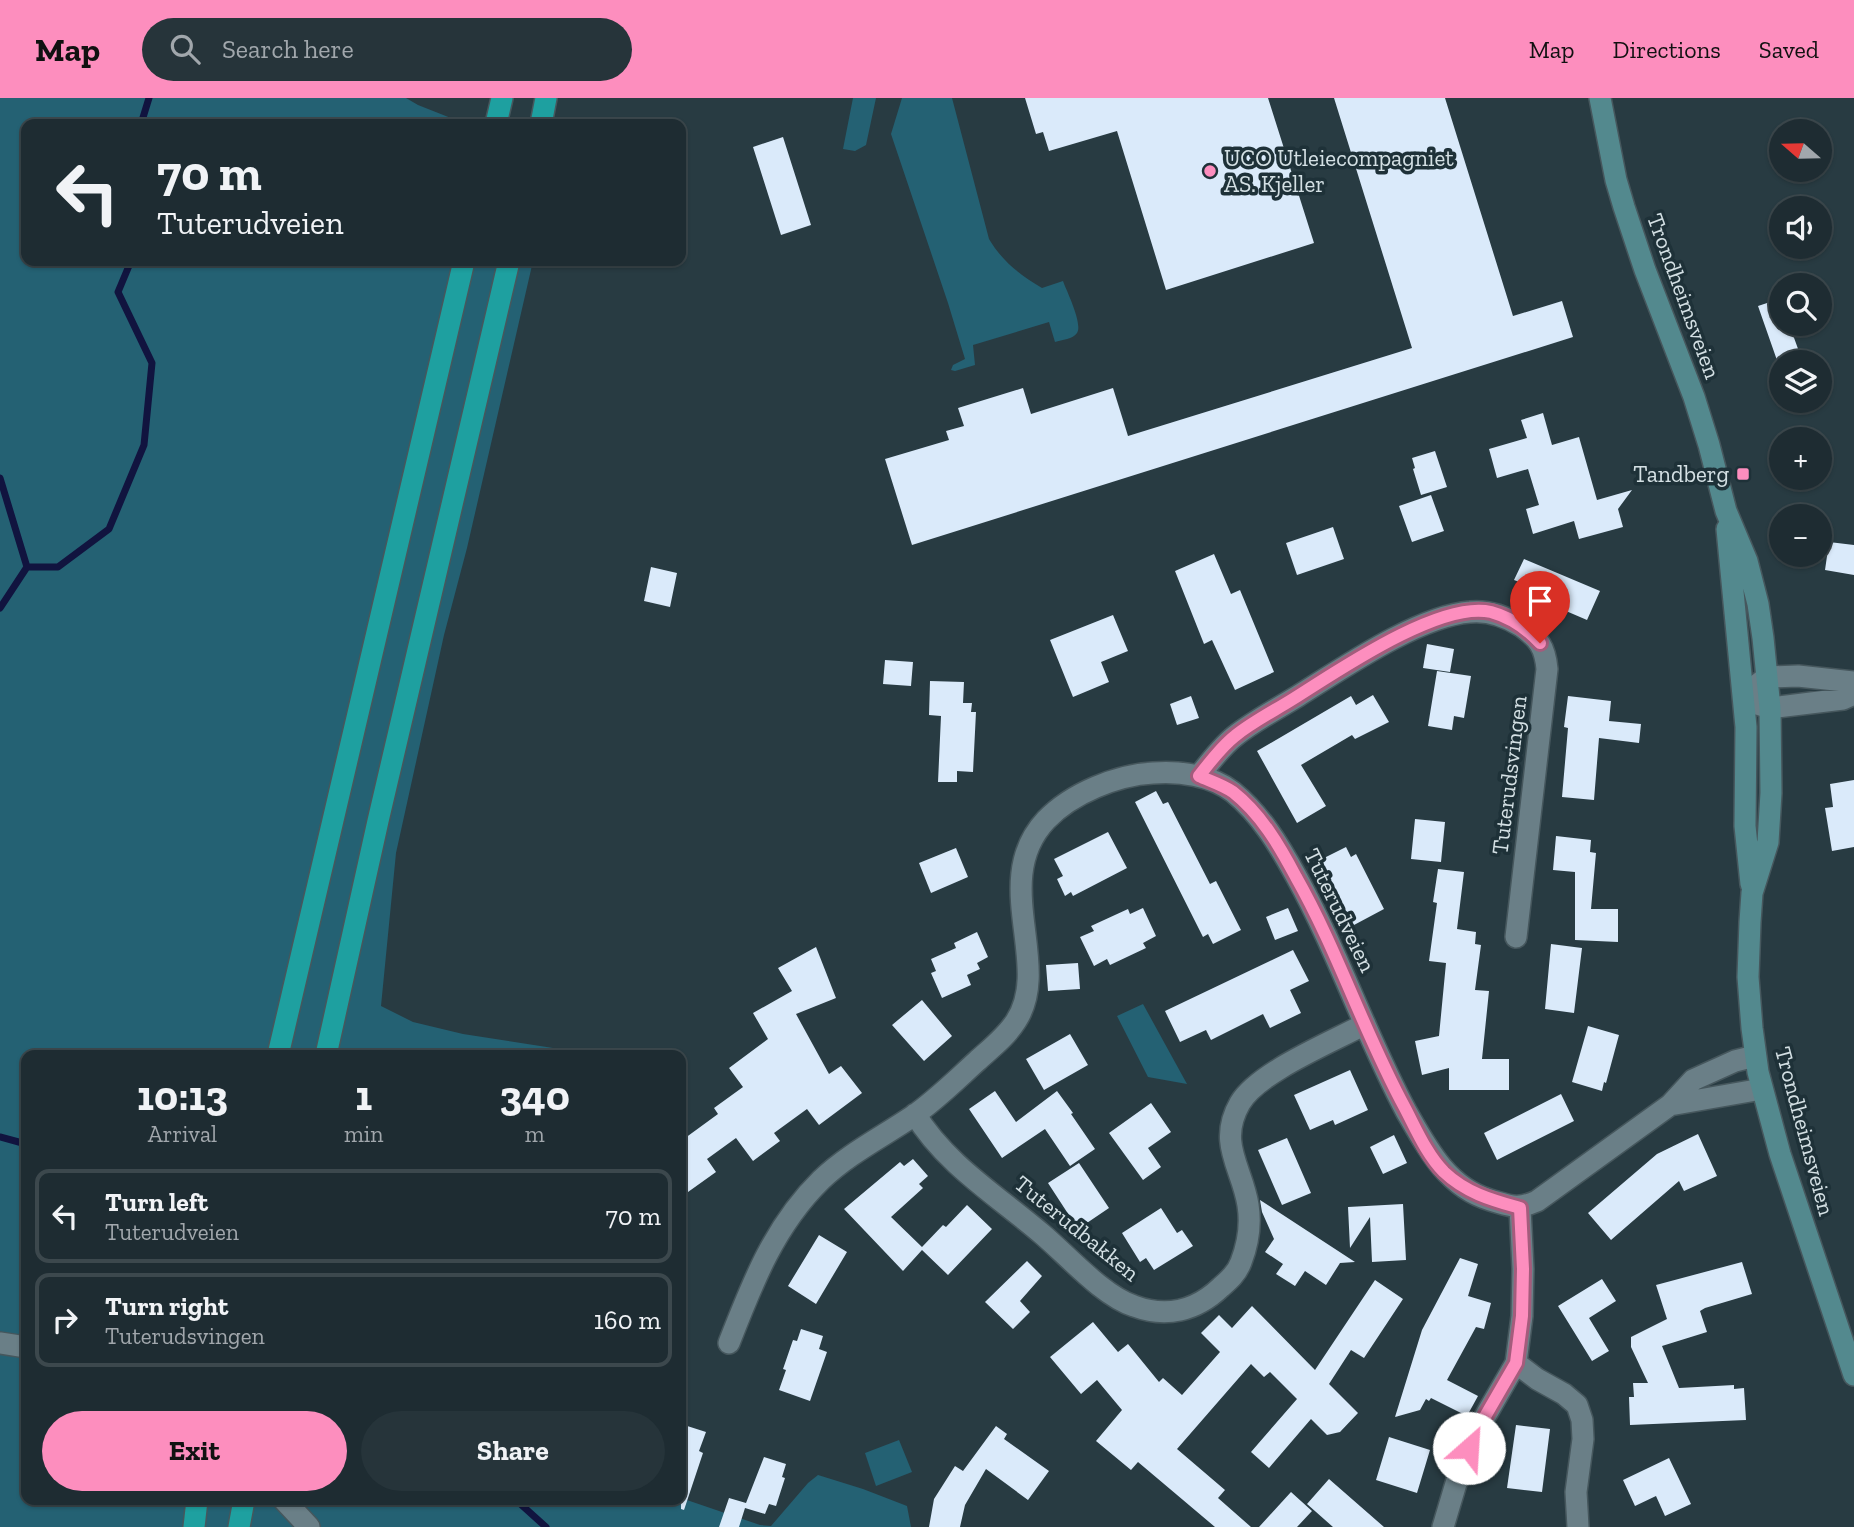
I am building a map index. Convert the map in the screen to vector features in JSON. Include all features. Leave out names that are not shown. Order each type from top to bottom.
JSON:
[{"type":"highway","points":[[497,119],[502,98]]},
{"type":"highway","points":[[542,119],[546,98]]},
{"type":"highway","points":[[279,1050],[463,266]]},
{"type":"highway","points":[[327,1050],[508,266]]},
{"type":"highway","points":[[194,1527],[196,1505]]},
{"type":"main road","name":"Trondheimsveien","points":[[1600,98],[1624,207],[1694,397],[1726,511],[1747,561],[1755,593],[1770,708],[1769,827],[1768,842],[1752,893]]},
{"type":"main road","name":"Trondheimsveien","points":[[1726,511],[1729,566],[1744,695],[1747,757],[1745,826],[1752,893],[1748,977],[1755,1056],[1793,1194],[1854,1375]]},
{"type":"street","name":"Tuterudsvingen","points":[[1199,776],[1235,736],[1367,653],[1398,637],[1450,615],[1470,612],[1490,612],[1513,622],[1540,643],[1545,652],[1547,669],[1516,937]]},
{"type":"street","points":[[1854,682],[1798,676],[1768,677],[1744,695],[1757,704],[1770,708],[1843,699],[1854,694]]},
{"type":"street","name":"Tuterudveien","points":[[729,1343],[750,1288],[774,1238],[820,1181],[842,1162],[939,1097],[1016,1022],[1024,1006],[1029,984],[1021,885],[1022,866],[1028,846],[1044,822],[1076,797],[1136,774],[1183,773],[1199,776],[1230,790],[1254,811],[1272,835],[1310,901],[1396,1092],[1442,1170],[1463,1187],[1484,1198],[1520,1208]]},
{"type":"street","name":"Tuterudbakken","points":[[915,1114],[924,1129],[957,1163],[1041,1233],[1102,1289],[1132,1306],[1169,1313],[1190,1308],[1212,1296],[1238,1270],[1242,1259],[1249,1232],[1247,1203],[1233,1163],[1230,1138],[1234,1115],[1241,1101],[1256,1085],[1287,1065],[1365,1024]]},
{"type":"street","points":[[1443,1527],[1460,1470],[1479,1427],[1516,1363],[1522,1316],[1520,1208],[1537,1201],[1670,1105],[1693,1080],[1735,1060],[1755,1056]]},
{"type":"street","points":[[1670,1105],[1762,1089]]},
{"type":"street","points":[[0,1343],[21,1346]]},
{"type":"street","points":[[1516,1363],[1577,1405],[1582,1420],[1583,1439],[1576,1492],[1578,1527]]},
{"type":"street","points":[[289,1505],[309,1527]]},
{"type":"shaded area","points":[[0,98],[406,98],[453,119],[21,119],[21,266],[532,266],[467,548],[444,635],[396,853],[381,1006],[413,1022],[463,1034],[566,1050],[21,1050],[21,1505],[686,1505],[686,1500],[760,1525],[771,1526],[818,1475],[907,1506],[911,1527],[0,1527]]},
{"type":"shaded area","points":[[853,98],[876,98],[866,145],[855,151],[843,149]]},
{"type":"shaded area","points":[[902,98],[952,98],[989,239],[1012,267],[1042,288],[1063,281],[1078,323],[1075,335],[1055,342],[1049,322],[973,345],[975,365],[951,370],[953,365],[965,359],[891,134]]},
{"type":"shaded area","points":[[1143,1004],[1187,1084],[1148,1077],[1117,1016]]},
{"type":"shaded area","points":[[899,1440],[912,1472],[876,1486],[865,1453]]},
{"type":"building","name":"UCO Utleiecompagniet AS. Kjeller","points":[[1025,98],[1268,98],[1314,243],[1166,290],[1117,131],[1049,151],[1043,132],[1036,134]]},
{"type":"building","points":[[1334,98],[1445,98],[1513,316],[1562,301],[1573,337],[912,545],[885,459],[949,440],[946,431],[964,426],[958,408],[1023,388],[1031,414],[1113,388],[1128,436],[1412,348]]},
{"type":"building","points":[[783,137],[811,225],[781,235],[753,147]]},
{"type":"building","points":[[1769,302],[1769,336],[1793,336],[1798,350],[1773,350],[1758,306]]},
{"type":"building","points":[[1543,413],[1552,445],[1579,437],[1597,500],[1632,490],[1618,509],[1623,527],[1579,539],[1574,521],[1533,534],[1526,509],[1539,505],[1528,469],[1497,478],[1489,449],[1527,438],[1521,420]]},
{"type":"building","points":[[1435,451],[1447,487],[1421,495],[1412,458]]},
{"type":"building","points":[[1431,495],[1444,531],[1412,542],[1399,506]]},
{"type":"building","points":[[1333,527],[1344,559],[1297,575],[1286,543]]},
{"type":"building","points":[[1832,542],[1854,545],[1854,575],[1825,570],[1825,567],[1832,567]]},
{"type":"building","points":[[1214,554],[1231,594],[1240,590],[1274,672],[1235,690],[1212,640],[1204,644],[1175,571]]},
{"type":"building","points":[[1524,559],[1600,591],[1587,620],[1531,596],[1534,588],[1514,580]]},
{"type":"building","points":[[651,567],[677,573],[670,607],[644,601]]},
{"type":"building","points":[[1113,615],[1128,651],[1101,662],[1109,682],[1073,697],[1050,640]]},
{"type":"building","points":[[1427,644],[1454,649],[1450,672],[1423,668]]},
{"type":"building","points":[[885,660],[913,662],[911,686],[883,684]]},
{"type":"building","points":[[1437,671],[1471,676],[1464,718],[1454,716],[1452,730],[1428,726]]},
{"type":"building","points":[[930,681],[964,682],[963,703],[972,703],[971,712],[976,712],[973,772],[957,771],[957,782],[938,782],[941,716],[929,715]]},
{"type":"building","points":[[1373,695],[1389,722],[1355,739],[1352,735],[1301,765],[1326,806],[1297,823],[1257,751],[1351,696],[1356,705]]},
{"type":"building","points":[[1191,696],[1199,718],[1177,725],[1170,704]]},
{"type":"building","points":[[1568,696],[1611,701],[1609,721],[1641,724],[1639,743],[1599,738],[1594,800],[1562,797],[1568,728],[1564,727]]},
{"type":"building","points":[[1854,780],[1854,847],[1832,851],[1825,808],[1833,807],[1830,784]]},
{"type":"building","points":[[1156,791],[1163,804],[1168,802],[1210,884],[1216,881],[1241,930],[1213,944],[1208,934],[1203,937],[1135,802]]},
{"type":"building","points":[[1415,819],[1445,822],[1441,862],[1411,859]]},
{"type":"building","points":[[1108,832],[1127,868],[1073,896],[1071,892],[1065,896],[1057,879],[1063,876],[1054,859]]},
{"type":"building","points":[[1556,836],[1591,840],[1590,852],[1596,853],[1591,909],[1618,909],[1618,942],[1575,940],[1575,872],[1553,870]]},
{"type":"building","points":[[1346,847],[1351,857],[1356,854],[1384,909],[1354,925],[1320,860]]},
{"type":"building","points":[[956,848],[968,877],[931,893],[919,863]]},
{"type":"building","points":[[1438,869],[1464,872],[1457,929],[1476,932],[1475,944],[1481,945],[1475,990],[1489,991],[1482,1059],[1509,1059],[1509,1090],[1449,1090],[1449,1068],[1422,1075],[1415,1041],[1439,1036],[1446,963],[1429,961],[1437,903],[1433,902]]},
{"type":"building","points":[[1143,908],[1156,936],[1143,943],[1146,948],[1110,965],[1107,959],[1094,966],[1080,937],[1094,931],[1091,926],[1128,909],[1130,914]]},
{"type":"building","points":[[1288,908],[1298,931],[1275,940],[1266,917]]},
{"type":"building","points":[[977,932],[988,957],[977,963],[980,969],[967,975],[971,985],[942,998],[931,973],[936,971],[931,959],[956,948],[954,943]]},
{"type":"building","points":[[1551,944],[1582,948],[1574,1013],[1545,1009]]},
{"type":"building","points":[[816,947],[836,998],[796,1014],[829,1074],[841,1066],[862,1093],[819,1125],[807,1109],[774,1133],[780,1141],[753,1161],[736,1138],[707,1159],[716,1172],[686,1193],[686,1137],[718,1114],[714,1108],[743,1087],[729,1068],[768,1039],[753,1013],[792,991],[778,968]]},
{"type":"building","points":[[1293,950],[1309,981],[1290,990],[1301,1013],[1270,1028],[1263,1014],[1211,1040],[1206,1030],[1180,1042],[1165,1011]]},
{"type":"building","points":[[1078,963],[1080,989],[1048,991],[1046,965]]},
{"type":"building","points":[[922,1000],[952,1036],[924,1061],[892,1025]]},
{"type":"building","points":[[1588,1026],[1619,1035],[1602,1091],[1572,1082]]},
{"type":"building","points":[[1070,1034],[1088,1065],[1044,1090],[1026,1059]]},
{"type":"building","points":[[1350,1070],[1368,1110],[1335,1125],[1333,1120],[1310,1130],[1294,1095]]},
{"type":"building","points":[[995,1091],[1016,1122],[1057,1091],[1095,1149],[1070,1166],[1045,1129],[1002,1158],[969,1109]]},
{"type":"building","points":[[1561,1094],[1574,1121],[1497,1160],[1484,1133]]},
{"type":"building","points":[[1151,1103],[1171,1132],[1148,1148],[1161,1167],[1143,1180],[1109,1133]]},
{"type":"building","points":[[1698,1134],[1717,1176],[1684,1191],[1679,1181],[1611,1240],[1588,1213],[1657,1154]]},
{"type":"building","points":[[1394,1135],[1407,1163],[1383,1174],[1370,1147]]},
{"type":"building","points":[[1287,1138],[1311,1193],[1282,1205],[1258,1150]]},
{"type":"building","points":[[913,1159],[928,1176],[919,1184],[923,1188],[891,1217],[922,1247],[967,1205],[992,1229],[948,1275],[922,1250],[903,1271],[844,1209],[900,1162],[904,1166]]},
{"type":"building","points":[[1079,1163],[1109,1208],[1078,1229],[1048,1183]]},
{"type":"building","points":[[1260,1200],[1355,1262],[1340,1263],[1326,1285],[1305,1271],[1295,1286],[1276,1274],[1283,1264],[1265,1252],[1274,1239],[1262,1212]]},
{"type":"building","points":[[1403,1204],[1406,1260],[1372,1262],[1370,1217],[1350,1248],[1348,1207]]},
{"type":"building","points":[[1161,1208],[1177,1233],[1182,1230],[1193,1246],[1154,1270],[1146,1258],[1140,1262],[1122,1233]]},
{"type":"building","points":[[819,1235],[847,1252],[816,1304],[788,1286]]},
{"type":"building","points":[[1460,1258],[1478,1264],[1468,1296],[1491,1303],[1484,1329],[1476,1327],[1447,1380],[1478,1396],[1467,1416],[1431,1398],[1429,1401],[1426,1399],[1420,1410],[1395,1417],[1422,1330]]},
{"type":"building","points":[[1027,1261],[1042,1276],[1020,1301],[1030,1312],[1013,1329],[985,1302]]},
{"type":"building","points":[[1742,1262],[1752,1294],[1705,1308],[1700,1311],[1707,1332],[1662,1346],[1679,1388],[1734,1385],[1734,1389],[1744,1388],[1746,1420],[1630,1425],[1629,1397],[1634,1397],[1633,1383],[1648,1383],[1631,1347],[1631,1337],[1667,1319],[1656,1285]]},
{"type":"building","points":[[1602,1279],[1616,1301],[1589,1318],[1609,1351],[1592,1361],[1558,1306]]},
{"type":"building","points":[[1375,1280],[1403,1299],[1364,1358],[1351,1350],[1329,1384],[1358,1413],[1340,1432],[1327,1435],[1311,1419],[1269,1468],[1251,1452],[1297,1399],[1270,1372],[1264,1377],[1251,1364],[1177,1449],[1225,1490],[1218,1498],[1251,1527],[1215,1527],[1138,1462],[1131,1470],[1096,1441],[1122,1410],[1097,1380],[1081,1394],[1050,1357],[1093,1322],[1118,1352],[1128,1344],[1159,1382],[1163,1378],[1182,1395],[1220,1352],[1201,1333],[1219,1315],[1232,1328],[1252,1306],[1315,1370]]},
{"type":"building","points":[[801,1329],[823,1336],[819,1349],[827,1352],[810,1401],[779,1390],[793,1340],[797,1341]]},
{"type":"building","points":[[1516,1425],[1550,1429],[1542,1492],[1507,1488]]},
{"type":"building","points":[[686,1426],[706,1432],[699,1451],[703,1453],[686,1504]]},
{"type":"building","points":[[996,1426],[1007,1434],[1004,1439],[1049,1471],[1028,1500],[986,1469],[965,1505],[960,1527],[929,1527],[934,1499],[955,1466],[963,1471]]},
{"type":"building","points":[[1389,1437],[1430,1450],[1417,1493],[1376,1480]]},
{"type":"building","points":[[764,1457],[786,1464],[782,1477],[785,1478],[776,1506],[769,1504],[765,1514],[745,1508],[739,1527],[719,1527],[729,1498],[746,1503]]},
{"type":"building","points":[[1669,1458],[1691,1504],[1665,1516],[1656,1496],[1635,1506],[1623,1480]]},
{"type":"building","points":[[1329,1479],[1384,1527],[1333,1527],[1307,1504]]},
{"type":"building","points":[[1291,1492],[1312,1511],[1297,1527],[1259,1527]]},
{"type":"waterway","points":[[143,119],[149,98]]},
{"type":"waterway","points":[[27,567],[58,567],[109,529],[144,445],[152,363],[118,292],[129,266]]},
{"type":"waterway","points":[[0,478],[27,567]]},
{"type":"waterway","points":[[0,608],[27,567]]},
{"type":"waterway","points":[[0,1137],[21,1143]]},
{"type":"waterway","points":[[522,1505],[546,1527]]},
{"type":"place","name":"UCO Utleiecompagniet AS. Kjeller","points":[[1210,171]]},
{"type":"place","name":"Tandberg","points":[[1743,474]]},
{"type":"route","points":[[1469,1448],[1516,1363],[1522,1316],[1520,1208],[1484,1198],[1463,1187],[1442,1170],[1396,1092],[1310,901],[1272,835],[1254,811],[1230,790],[1199,776],[1235,736],[1277,709],[1367,653],[1450,615],[1490,612],[1513,622],[1540,643]]}]
